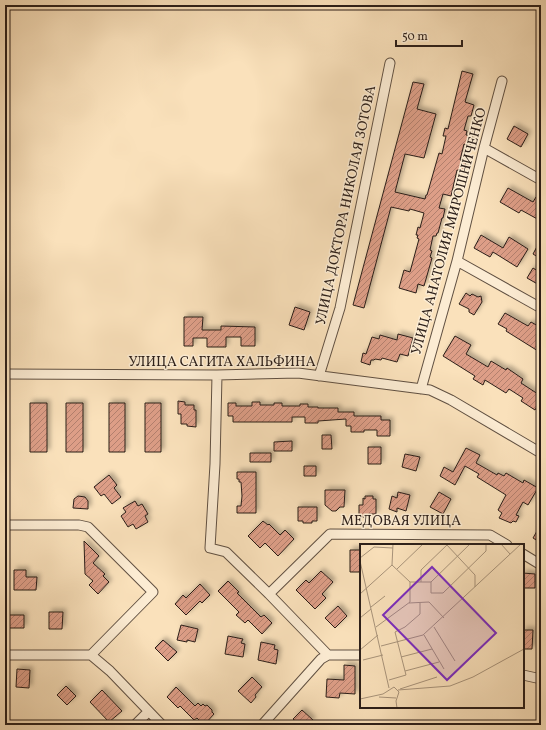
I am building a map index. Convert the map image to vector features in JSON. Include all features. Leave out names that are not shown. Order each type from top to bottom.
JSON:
[{"type":"street","name":"УЛИЦА ДОКТОРА НИКОЛАЯ ЗОТОВА","points":[[319,376],[340,308],[390,63]]},
{"type":"street","name":"УЛИЦА АНАТОЛИЯ МИРОШНИЧЕНКО","points":[[421,389],[457,261],[484,148],[502,81]]},
{"type":"street","points":[[484,148],[541,180]]},
{"type":"street","points":[[457,261],[541,308]]},
{"type":"street","name":"УЛИЦА САГИТА ХАЛЬФИНА","points":[[5,374],[217,375],[298,373],[430,390],[451,400],[541,453]]},
{"type":"street","points":[[217,375],[215,464],[210,548],[226,552],[328,655]]},
{"type":"street","points":[[5,525],[79,525],[88,527],[153,592],[91,655]]},
{"type":"street","name":"МЕДОВАЯ УЛИЦА","points":[[269,594],[330,534],[490,535],[505,544]]},
{"type":"street","points":[[524,555],[541,565]]},
{"type":"street","points":[[5,655],[91,655],[110,671],[162,725]]},
{"type":"street","points":[[262,725],[321,659],[328,655],[360,655]]},
{"type":"street","points":[[524,675],[541,679]]},
{"type":"street","points":[[135,725],[148,712]]},
{"type":"building","points":[[462,71],[473,74],[465,102],[474,105],[471,116],[468,116],[464,130],[467,131],[466,135],[472,136],[470,146],[464,144],[460,160],[466,162],[463,171],[457,170],[451,196],[443,194],[439,208],[445,209],[438,233],[436,236],[433,236],[430,250],[432,251],[430,257],[432,258],[424,286],[418,284],[416,293],[399,288],[404,270],[410,272],[419,239],[417,238],[418,235],[416,235],[418,227],[420,228],[424,213],[410,209],[409,211],[391,207],[364,308],[353,305],[413,82],[424,84],[417,109],[436,114],[424,158],[405,154],[395,192],[425,199],[439,153],[442,154],[446,136],[443,136],[445,128],[448,129]]},
{"type":"building","points":[[514,126],[528,134],[521,147],[507,139]]},
{"type":"building","points":[[508,188],[533,202],[536,197],[541,200],[541,221],[521,210],[519,213],[500,202]]},
{"type":"building","points":[[481,235],[503,248],[509,237],[528,249],[517,267],[493,252],[490,257],[474,248]]},
{"type":"building","points":[[541,239],[541,259],[533,254]]},
{"type":"building","points":[[533,268],[541,273],[541,286],[527,278]]},
{"type":"building","points":[[466,293],[470,296],[472,294],[478,297],[481,296],[482,302],[474,315],[469,312],[469,309],[459,304]]},
{"type":"building","points":[[295,307],[310,312],[304,330],[289,325]]},
{"type":"building","points":[[505,313],[528,326],[531,322],[538,326],[541,330],[541,346],[538,351],[506,331],[507,329],[498,324]]},
{"type":"building","points":[[184,317],[203,317],[202,330],[221,330],[221,326],[255,327],[255,346],[241,346],[241,337],[226,337],[226,347],[207,347],[207,338],[193,338],[193,346],[184,346]]},
{"type":"building","points":[[398,334],[413,338],[408,356],[400,354],[397,362],[382,358],[381,360],[371,360],[370,365],[361,362],[363,353],[366,354],[372,337],[379,339],[380,335],[397,340]]},
{"type":"building","points":[[455,336],[471,345],[466,354],[488,367],[491,361],[506,370],[507,368],[523,379],[521,383],[541,396],[535,410],[521,401],[523,398],[509,389],[506,393],[485,380],[483,385],[473,379],[475,376],[443,356]]},
{"type":"building","points":[[178,401],[185,402],[185,405],[194,405],[194,410],[196,410],[196,427],[181,424],[181,414],[178,414]]},
{"type":"building","points":[[252,402],[260,402],[260,405],[274,405],[274,403],[282,403],[282,406],[300,406],[300,404],[308,404],[308,407],[338,408],[338,412],[354,412],[354,416],[381,416],[381,420],[390,420],[390,436],[377,436],[377,430],[351,432],[351,426],[346,426],[346,419],[318,421],[318,423],[305,423],[305,417],[292,417],[292,422],[233,422],[233,416],[228,416],[228,403],[236,403],[236,406],[252,406]]},
{"type":"building","points":[[30,403],[47,403],[47,452],[30,452]]},
{"type":"building","points":[[66,403],[83,403],[83,452],[66,452]]},
{"type":"building","points":[[109,403],[125,403],[125,452],[109,452]]},
{"type":"building","points":[[145,403],[161,403],[161,452],[145,452]]},
{"type":"building","points":[[322,435],[331,435],[332,449],[322,449]]},
{"type":"building","points":[[292,441],[292,451],[274,451],[274,442]]},
{"type":"building","points":[[368,447],[381,447],[381,464],[368,464]]},
{"type":"building","points":[[466,448],[480,455],[476,463],[497,475],[498,473],[504,476],[506,473],[523,483],[524,480],[538,488],[528,505],[523,502],[516,515],[519,516],[516,522],[513,521],[511,523],[499,518],[502,513],[498,510],[506,495],[477,477],[479,474],[465,466],[455,485],[440,476],[444,467],[453,472]]},
{"type":"building","points":[[250,453],[271,453],[271,462],[250,462]]},
{"type":"building","points":[[405,454],[420,457],[416,471],[402,467]]},
{"type":"building","points":[[304,466],[316,466],[316,476],[304,476]]},
{"type":"building","points":[[237,472],[256,472],[256,513],[237,513],[237,506],[241,506],[242,496],[241,482],[237,479]]},
{"type":"building","points":[[109,475],[117,485],[114,488],[121,497],[112,504],[104,494],[101,496],[94,487]]},
{"type":"building","points":[[325,490],[345,490],[344,507],[340,507],[336,511],[332,511],[325,505]]},
{"type":"building","points":[[398,492],[410,495],[406,511],[397,508],[397,512],[389,509],[392,496],[397,498]]},
{"type":"building","points":[[439,492],[451,499],[443,514],[430,507]]},
{"type":"building","points":[[78,496],[85,497],[88,501],[88,509],[73,508],[74,499]]},
{"type":"building","points":[[365,496],[373,496],[373,499],[376,499],[376,514],[369,514],[369,517],[359,517],[359,505],[363,505],[363,498],[365,499]]},
{"type":"building","points":[[135,501],[138,506],[142,504],[148,514],[145,516],[148,522],[136,529],[133,524],[128,527],[121,516],[126,512],[123,508]]},
{"type":"building","points":[[298,507],[317,507],[317,521],[312,521],[312,523],[303,523],[303,521],[298,521]]},
{"type":"building","points":[[263,521],[268,525],[269,524],[280,535],[285,530],[294,539],[278,556],[265,543],[260,548],[248,536]]},
{"type":"building","points":[[541,524],[541,543],[533,538]]},
{"type":"building","points":[[84,541],[99,556],[93,563],[105,574],[103,576],[109,582],[98,594],[89,585],[93,581],[85,574]]},
{"type":"building","points":[[350,550],[360,550],[360,572],[350,572]]},
{"type":"building","points":[[14,570],[26,570],[26,577],[37,577],[36,590],[14,590]]},
{"type":"building","points":[[321,571],[333,582],[322,594],[326,598],[315,609],[296,590],[306,580],[309,583]]},
{"type":"building","points":[[524,573],[535,574],[535,588],[524,588]]},
{"type":"building","points":[[228,581],[239,592],[237,593],[261,617],[264,615],[272,623],[262,634],[248,620],[245,623],[236,615],[239,612],[218,591]]},
{"type":"building","points":[[200,584],[210,595],[202,603],[200,601],[186,615],[175,604],[183,595],[186,598]]},
{"type":"building","points":[[338,606],[347,616],[335,628],[325,618]]},
{"type":"building","points":[[49,612],[63,612],[62,629],[49,629]]},
{"type":"building","points":[[7,615],[24,615],[24,628],[7,628]]},
{"type":"building","points":[[181,625],[198,629],[195,642],[177,640]]},
{"type":"building","points":[[524,630],[533,630],[532,649],[524,649]]},
{"type":"building","points":[[228,636],[243,639],[241,643],[245,644],[243,657],[225,654]]},
{"type":"building","points":[[163,640],[177,652],[168,661],[155,648]]},
{"type":"building","points":[[261,642],[275,645],[274,649],[278,650],[276,664],[258,660]]},
{"type":"building","points":[[344,665],[355,666],[355,694],[340,693],[339,698],[326,697],[327,679],[344,680]]},
{"type":"building","points":[[17,669],[30,670],[29,688],[16,687]]},
{"type":"building","points":[[252,677],[262,687],[255,695],[256,697],[251,703],[238,691]]},
{"type":"building","points":[[66,686],[76,696],[67,705],[57,695]]},
{"type":"building","points":[[176,687],[195,706],[198,703],[201,706],[203,704],[205,706],[207,705],[212,710],[214,714],[204,725],[197,718],[194,720],[180,706],[178,708],[167,697]]},
{"type":"building","points":[[102,690],[122,711],[109,722],[90,702]]},
{"type":"building","points":[[302,710],[313,720],[308,725],[300,725],[293,719]]}]
